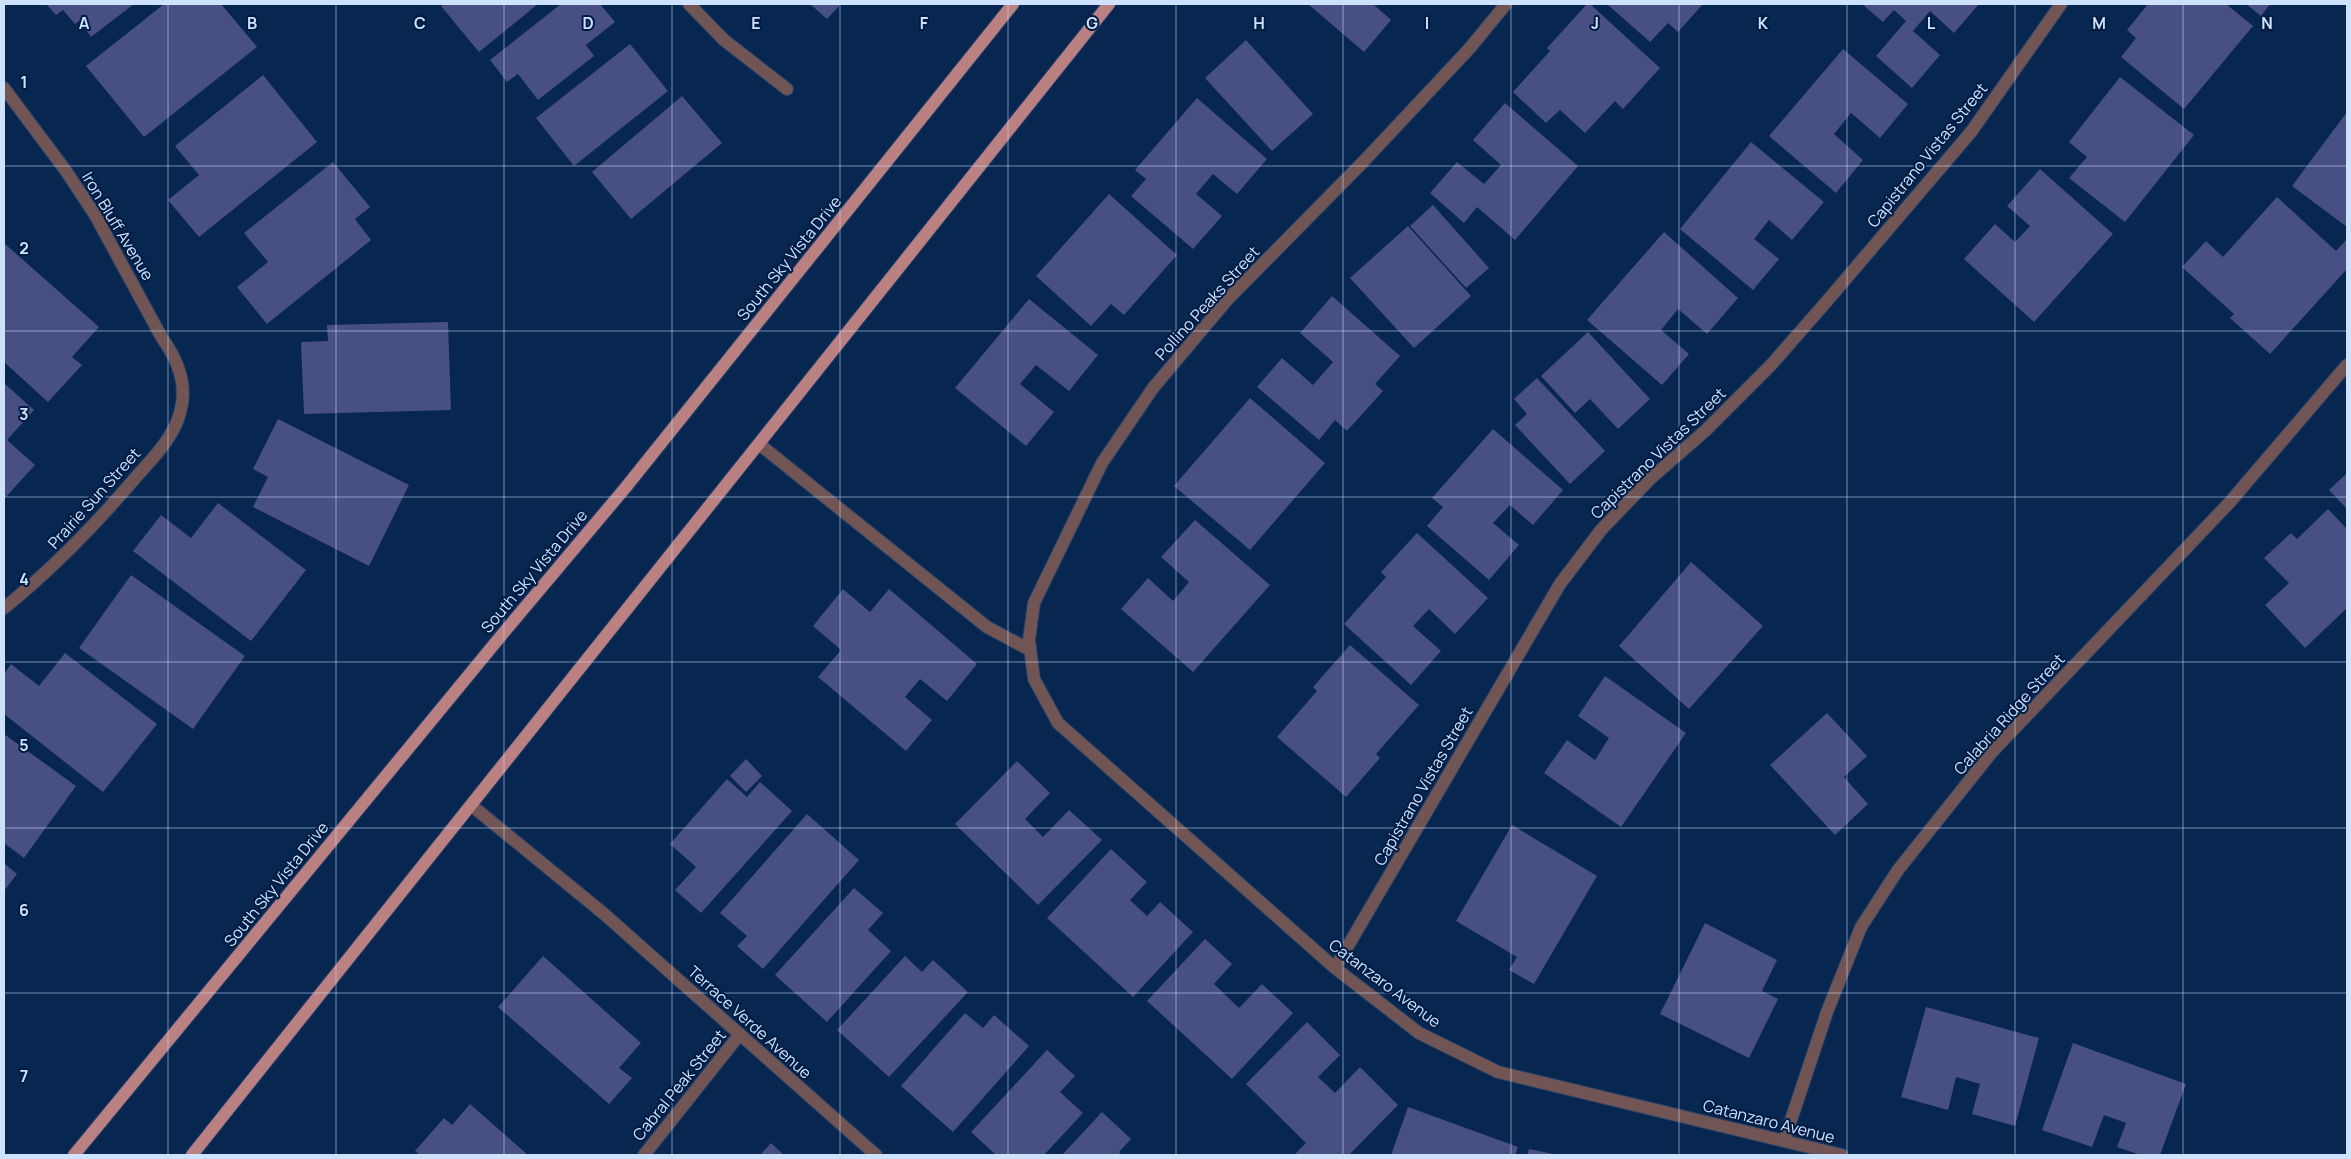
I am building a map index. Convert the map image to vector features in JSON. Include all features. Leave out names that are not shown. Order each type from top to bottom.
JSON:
[{"type":"main road","name":"South Sky Vista Drive","points":[[74,1155],[492,646],[626,487],[1013,4]]},
{"type":"main road","points":[[192,1155],[1109,4]]},
{"type":"street","points":[[689,4],[724,40],[787,89]]},
{"type":"street","name":"Pollino Peaks Street","points":[[1034,679],[1029,640],[1034,603],[1102,463],[1154,388],[1228,299],[1469,49],[1506,4]]},
{"type":"street","name":"Capistrano Vistas Street","points":[[1335,968],[1560,584],[1601,530],[1650,479],[1706,431],[1771,365],[1827,301],[1971,132],[2061,4]]},
{"type":"street","name":"Iron Bluff Avenue","points":[[4,88],[66,171],[95,215],[162,338],[174,354],[180,372],[183,392]]},
{"type":"street","name":"Calabria Ridge Street","points":[[1784,1141],[1827,1012],[1861,926],[1898,870],[1992,752],[2230,502],[2347,365]]},
{"type":"street","name":"Prairie Sun Street","points":[[4,608],[56,565],[98,522],[162,447],[173,430],[180,412],[183,392]]},
{"type":"street","points":[[759,444],[987,627],[1030,650]]},
{"type":"street","name":"Catanzaro Avenue","points":[[1034,679],[1058,723],[1335,968],[1419,1033],[1498,1072],[1842,1155]]},
{"type":"street","name":"Terrace Verde Avenue","points":[[471,805],[603,913],[876,1155]]},
{"type":"street","name":"Cabral Peak Street","points":[[644,1155],[740,1034]]},
{"type":"building","points":[[46,4],[134,4],[91,37],[79,21],[75,24],[63,10],[56,15]]},
{"type":"building","points":[[164,4],[221,4],[257,47],[144,137],[86,66]]},
{"type":"building","points":[[444,4],[538,4],[479,52],[441,6]]},
{"type":"building","points":[[561,4],[600,4],[615,22],[586,45],[594,56],[538,100],[518,74],[507,82],[490,60]]},
{"type":"building","points":[[810,4],[841,4],[827,19]]},
{"type":"building","points":[[1308,4],[1373,4],[1391,20],[1364,52]]},
{"type":"building","points":[[1587,4],[1590,4],[1660,68],[1623,109],[1615,101],[1585,133],[1560,110],[1546,123],[1513,92],[1550,51],[1547,48]]},
{"type":"building","points":[[1607,4],[1703,4],[1678,32],[1668,23],[1650,42]]},
{"type":"building","points":[[1862,4],[1979,4],[1954,33],[1930,11],[1913,31],[1940,55],[1912,88],[1876,56],[1906,21],[1894,10],[1883,22]]},
{"type":"building","points":[[2148,4],[2226,4],[2253,26],[2184,109],[2121,57],[2136,38],[2127,30]]},
{"type":"building","points":[[2246,4],[2270,4],[2261,16]]},
{"type":"building","points":[[1246,40],[1313,114],[1272,151],[1205,78]]},
{"type":"building","points":[[630,44],[668,91],[574,166],[536,118]]},
{"type":"building","points":[[1843,49],[1908,104],[1880,138],[1851,113],[1834,134],[1863,160],[1836,193],[1769,136]]},
{"type":"building","points":[[263,75],[317,142],[199,237],[168,200],[199,175],[175,146]]},
{"type":"building","points":[[2120,77],[2194,135],[2125,222],[2069,178],[2087,157],[2069,142]]},
{"type":"building","points":[[682,96],[722,143],[631,219],[592,172]]},
{"type":"building","points":[[1197,98],[1267,159],[1237,194],[1213,174],[1196,194],[1222,216],[1193,249],[1131,196],[1146,179],[1135,170]]},
{"type":"building","points":[[1505,103],[1578,166],[1515,240],[1477,207],[1464,223],[1430,193],[1457,162],[1484,184],[1501,165],[1473,140]]},
{"type":"building","points":[[2347,112],[2347,227],[2292,186]]},
{"type":"building","points":[[1751,142],[1824,202],[1792,240],[1769,220],[1754,239],[1779,259],[1753,290],[1680,229]]},
{"type":"building","points":[[333,162],[370,207],[355,219],[371,240],[267,324],[237,287],[268,262],[244,233]]},
{"type":"building","points":[[2040,169],[2113,234],[2034,322],[1964,259],[1995,224],[2015,242],[2030,226],[2007,206]]},
{"type":"building","points":[[1109,194],[1177,255],[1124,315],[1111,304],[1091,326],[1036,276]]},
{"type":"building","points":[[2277,197],[2336,251],[2347,239],[2347,269],[2270,354],[2230,318],[2234,314],[2182,267],[2206,241],[2223,257]]},
{"type":"building","points":[[1433,205],[1489,268],[1466,288],[1410,226]]},
{"type":"building","points":[[1408,226],[1471,296],[1414,348],[1350,278]]},
{"type":"building","points":[[1664,232],[1738,298],[1707,334],[1678,309],[1661,330],[1689,354],[1662,385],[1587,320]]},
{"type":"building","points":[[4,243],[99,327],[72,357],[82,365],[48,402],[4,362]]},
{"type":"building","points":[[1332,296],[1400,356],[1375,384],[1383,391],[1347,431],[1335,420],[1319,440],[1257,387],[1282,358],[1313,385],[1333,362],[1300,333]]},
{"type":"building","points":[[1029,299],[1098,355],[1069,391],[1036,365],[1020,384],[1054,412],[1026,446],[955,388]]},
{"type":"building","points":[[448,322],[451,410],[304,414],[301,342],[328,341],[327,325]]},
{"type":"building","points":[[1588,332],[1650,399],[1618,429],[1590,399],[1575,413],[1541,376]]},
{"type":"building","points":[[1537,378],[1605,451],[1570,484],[1515,425],[1527,414],[1514,399]]},
{"type":"building","points":[[4,383],[34,410],[7,440],[35,465],[4,499]]},
{"type":"building","points":[[1250,398],[1325,463],[1250,550],[1174,486]]},
{"type":"building","points":[[278,419],[409,485],[369,566],[253,507],[268,477],[253,469]]},
{"type":"building","points":[[1493,429],[1563,490],[1533,525],[1510,505],[1493,523],[1519,545],[1489,580],[1427,526],[1443,507],[1432,498]]},
{"type":"building","points":[[2347,473],[2347,509],[2329,490]]},
{"type":"building","points":[[218,503],[306,570],[251,641],[133,551],[161,515],[191,538]]},
{"type":"building","points":[[2328,509],[2347,529],[2347,608],[2305,648],[2265,605],[2289,583],[2264,558],[2291,533],[2297,539]]},
{"type":"building","points":[[1195,520],[1270,585],[1193,672],[1121,609],[1148,578],[1173,601],[1189,582],[1161,557]]},
{"type":"building","points":[[1417,533],[1488,598],[1455,634],[1429,609],[1413,626],[1441,651],[1411,685],[1344,624],[1386,577],[1381,572]]},
{"type":"building","points":[[1691,562],[1763,626],[1689,709],[1619,646]]},
{"type":"building","points":[[131,575],[245,656],[193,729],[79,648]]},
{"type":"building","points":[[843,589],[870,612],[889,589],[977,664],[947,701],[920,679],[905,697],[932,720],[906,751],[818,677],[841,650],[813,626]]},
{"type":"building","points":[[1350,645],[1419,705],[1376,754],[1380,758],[1346,797],[1277,737],[1317,691],[1313,687]]},
{"type":"building","points":[[65,653],[157,724],[103,792],[4,714],[4,674],[11,664],[39,686]]},
{"type":"building","points":[[1605,676],[1686,733],[1621,827],[1544,773],[1567,740],[1595,760],[1609,738],[1578,716]]},
{"type":"building","points":[[1827,713],[1867,756],[1844,777],[1868,804],[1835,835],[1770,765]]},
{"type":"building","points":[[4,734],[76,786],[24,858],[4,843]]},
{"type":"building","points":[[746,759],[762,776],[746,792],[730,776]]},
{"type":"building","points":[[1017,761],[1050,793],[1025,819],[1043,837],[1069,810],[1102,840],[1038,905],[955,824]]},
{"type":"building","points":[[727,779],[747,797],[760,782],[792,811],[701,913],[675,890],[696,867],[670,844]]},
{"type":"building","points":[[807,814],[859,860],[763,969],[737,946],[747,936],[720,913]]},
{"type":"building","points":[[1512,825],[1597,876],[1534,984],[1509,970],[1517,957],[1456,921]]},
{"type":"building","points":[[1111,849],[1147,882],[1130,900],[1147,916],[1160,902],[1193,932],[1133,997],[1047,918]]},
{"type":"building","points":[[4,863],[17,874],[4,891]]},
{"type":"building","points":[[854,888],[883,913],[868,930],[891,951],[827,1022],[775,975]]},
{"type":"building","points":[[1705,923],[1777,960],[1762,991],[1778,999],[1749,1058],[1660,1014]]},
{"type":"building","points":[[1205,939],[1232,964],[1214,984],[1239,1008],[1262,984],[1293,1013],[1232,1079],[1147,1001]]},
{"type":"building","points":[[543,956],[641,1043],[619,1068],[632,1078],[609,1104],[498,1007]]},
{"type":"building","points":[[905,956],[922,972],[933,960],[968,992],[889,1077],[837,1030]]},
{"type":"building","points":[[1926,1007],[2039,1038],[2015,1126],[1972,1114],[1980,1084],[1956,1077],[1948,1110],[1901,1097]]},
{"type":"building","points":[[965,1013],[983,1028],[994,1015],[1029,1046],[953,1132],[901,1086]]},
{"type":"building","points":[[1307,1022],[1340,1055],[1318,1077],[1335,1093],[1360,1067],[1398,1105],[1349,1155],[1294,1155],[1306,1143],[1246,1084]]},
{"type":"building","points":[[2073,1043],[2186,1084],[2160,1155],[2140,1155],[2117,1147],[2126,1123],[2104,1115],[2092,1147],[2042,1130]]},
{"type":"building","points":[[1047,1050],[1075,1076],[1060,1092],[1083,1113],[1044,1155],[996,1155],[971,1132]]},
{"type":"building","points":[[470,1104],[528,1155],[420,1155],[415,1151],[444,1118],[452,1125]]},
{"type":"building","points":[[1408,1107],[1518,1147],[1515,1155],[1391,1155]]},
{"type":"building","points":[[1102,1112],[1131,1139],[1119,1152],[1122,1155],[1062,1155]]},
{"type":"building","points":[[771,1143],[784,1155],[760,1155]]},
{"type":"building","points":[[1529,1149],[1554,1154],[1554,1155],[1527,1155]]}]
